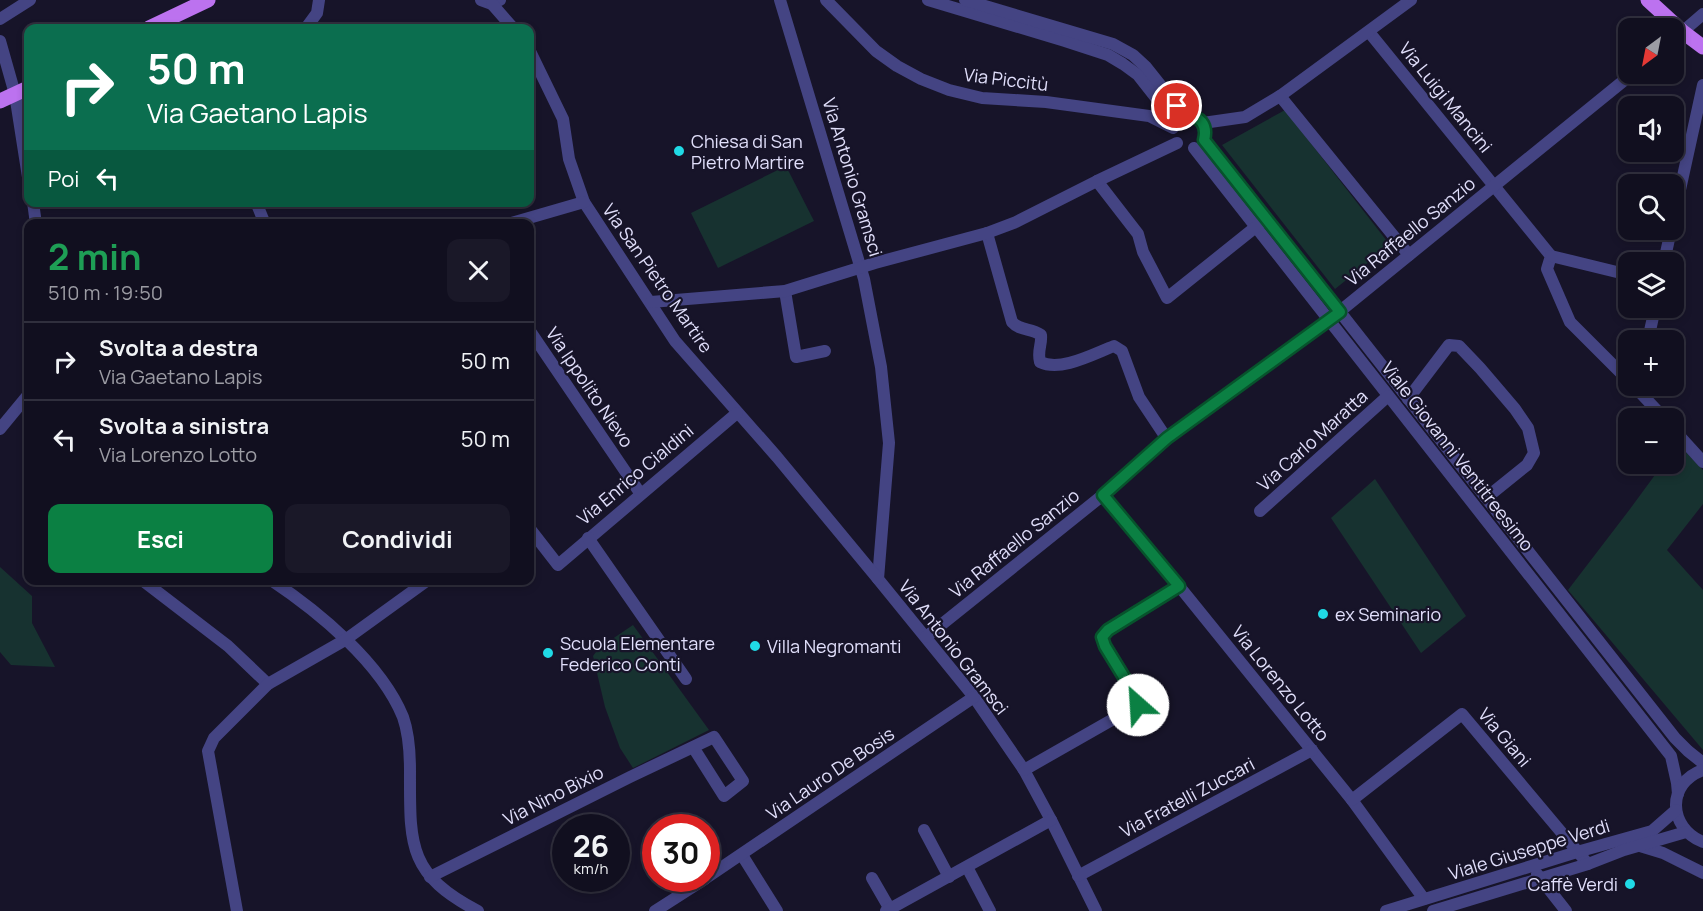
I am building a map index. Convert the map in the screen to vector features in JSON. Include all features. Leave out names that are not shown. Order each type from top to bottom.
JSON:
[{"type":"main road","points":[[158,24],[208,0]]},
{"type":"main road","points":[[1648,0],[1664,18]]},
{"type":"main road","points":[[1684,38],[1703,47]]},
{"type":"main road","points":[[0,101],[22,91]]},
{"type":"street","points":[[0,19],[30,0]]},
{"type":"street","points":[[309,24],[317,13],[319,0]]},
{"type":"street","name":"Via Antonio Gramsci","points":[[780,0],[861,267],[881,368],[889,443],[878,579],[974,697],[1024,770],[1096,911]]},
{"type":"street","name":"Via Piccitù","points":[[826,0],[876,51],[921,79],[949,90],[982,98],[1046,102],[1178,122]]},
{"type":"street","points":[[927,0],[1108,55],[1138,75],[1178,122]]},
{"type":"street","points":[[965,0],[1113,44],[1133,55],[1146,67],[1178,122],[1174,139],[1177,143],[1185,148],[1194,148],[1204,140],[1206,129],[1196,117],[1178,122]]},
{"type":"street","points":[[1203,123],[1245,117],[1280,96],[1411,0]]},
{"type":"street","points":[[491,1],[510,24]]},
{"type":"street","points":[[1684,31],[1703,14]]},
{"type":"street","name":"Via Luigi Mancini","points":[[1369,32],[1551,256]]},
{"type":"street","points":[[0,41],[22,91],[24,120]]},
{"type":"street","name":"Via San Pietro Martire","points":[[534,59],[563,119],[569,159],[584,202],[675,341],[777,457],[878,579]]},
{"type":"street","name":"Via Raffaello Sanzio","points":[[926,637],[1103,495],[1167,438],[1340,312],[1620,84]]},
{"type":"street","points":[[1683,174],[1703,85]]},
{"type":"street","points":[[1280,96],[1410,255]]},
{"type":"street","name":"Viale Giovanni Ventitreesimo","points":[[1204,140],[1675,738],[1703,763]]},
{"type":"street","points":[[651,302],[784,291],[861,267],[987,233],[1016,222],[1177,143]]},
{"type":"street","name":"Viale Giovanni Ventitreesimo","points":[[1194,148],[1671,756],[1678,794]]},
{"type":"street","points":[[1096,181],[1138,234],[1143,252],[1167,298],[1266,219]]},
{"type":"street","points":[[525,219],[584,202]]},
{"type":"street","points":[[987,233],[1012,322],[1017,328],[1041,334],[1042,340],[1038,354],[1040,362],[1046,366],[1069,363],[1114,346],[1122,351],[1139,396],[1167,438]]},
{"type":"street","points":[[1618,272],[1551,256],[1547,269],[1570,322],[1618,370]]},
{"type":"street","points":[[784,291],[796,357],[825,351]]},
{"type":"street","name":"Via Ippolito Nievo","points":[[534,337],[640,493]]},
{"type":"street","points":[[1408,399],[1449,345],[1459,346],[1515,410],[1528,429],[1534,453],[1527,465],[1486,498]]},
{"type":"street","name":"Via Carlo Maratta","points":[[1260,511],[1388,396]]},
{"type":"street","points":[[1645,396],[1655,408]]},
{"type":"street","points":[[0,429],[24,400]]},
{"type":"street","name":"Via Enrico Cialdini","points":[[534,534],[558,565],[737,412]]},
{"type":"street","points":[[1684,441],[1703,462]]},
{"type":"street","name":"Via Lorenzo Lotto","points":[[1103,495],[1352,800],[1424,899]]},
{"type":"street","points":[[588,538],[686,680]]},
{"type":"street","points":[[149,585],[228,646],[268,684]]},
{"type":"street","points":[[278,585],[323,619],[345,640],[372,668],[390,693],[403,718],[410,752],[409,815],[412,841],[418,861],[430,877],[448,894],[478,911]]},
{"type":"street","points":[[237,911],[208,751],[214,738],[268,684],[345,640],[421,585]]},
{"type":"street","points":[[1024,770],[1138,705],[1138,700],[1105,646],[1102,637],[1108,630],[1179,586]]},
{"type":"street","name":"Via Lauro De Bosis","points":[[720,869],[974,697]]},
{"type":"street","name":"Via Giani","points":[[1352,800],[1462,714],[1588,864]]},
{"type":"street","name":"Via Nino Bixio","points":[[430,877],[630,777],[693,747],[714,737],[743,781],[724,796],[693,747]]},
{"type":"street","name":"Via Fratelli Zuccari","points":[[1078,876],[1312,750]]},
{"type":"street","points":[[1676,810],[1678,794],[1683,784],[1691,776],[1703,770]]},
{"type":"street","name":"Viale Giuseppe Verdi","points":[[1386,911],[1652,831],[1676,810],[1681,825],[1696,840]]},
{"type":"street","points":[[872,878],[889,910],[1051,820]]},
{"type":"street","points":[[924,830],[949,877]]},
{"type":"street","name":"Viale Giuseppe Verdi","points":[[1433,911],[1588,864],[1638,846],[1696,840]]},
{"type":"street","points":[[1638,846],[1663,853],[1703,873]]},
{"type":"street","points":[[742,855],[777,911]]},
{"type":"street","points":[[1531,866],[1566,911]]},
{"type":"street","points":[[967,867],[990,911]]},
{"type":"street","name":"Via Lauro De Bosis","points":[[655,911],[684,892]]},
{"type":"green space","points":[[1285,110],[1390,245],[1335,289],[1222,145]]},
{"type":"green space","points":[[786,166],[814,221],[718,268],[691,213]]},
{"type":"green space","points":[[1684,450],[1703,470],[1703,504],[1667,550],[1703,590],[1703,750],[1568,590],[1656,474],[1684,474]]},
{"type":"green space","points":[[1375,479],[1466,616],[1421,653],[1331,518]]},
{"type":"green space","points":[[0,567],[32,596],[32,623],[55,667],[11,665],[0,652]]},
{"type":"green space","points":[[633,625],[709,730],[633,768],[620,748],[605,707],[593,656],[599,648]]},
{"type":"place","name":"Chiesa di San Pietro Martire","points":[[679,151]]},
{"type":"place","name":"ex Seminario","points":[[1323,614]]},
{"type":"place","name":"Villa Negromanti","points":[[755,646]]},
{"type":"place","name":"Scuola Elementare Federico Conti","points":[[548,653]]},
{"type":"place","name":"Caffè Verdi","points":[[1630,884]]},
{"type":"route","points":[[1138,705],[1138,700],[1105,646],[1102,637],[1108,630],[1179,586],[1103,495],[1167,438],[1340,312],[1204,140],[1206,129],[1200,119],[1190,115],[1185,116],[1177,106]]}]
